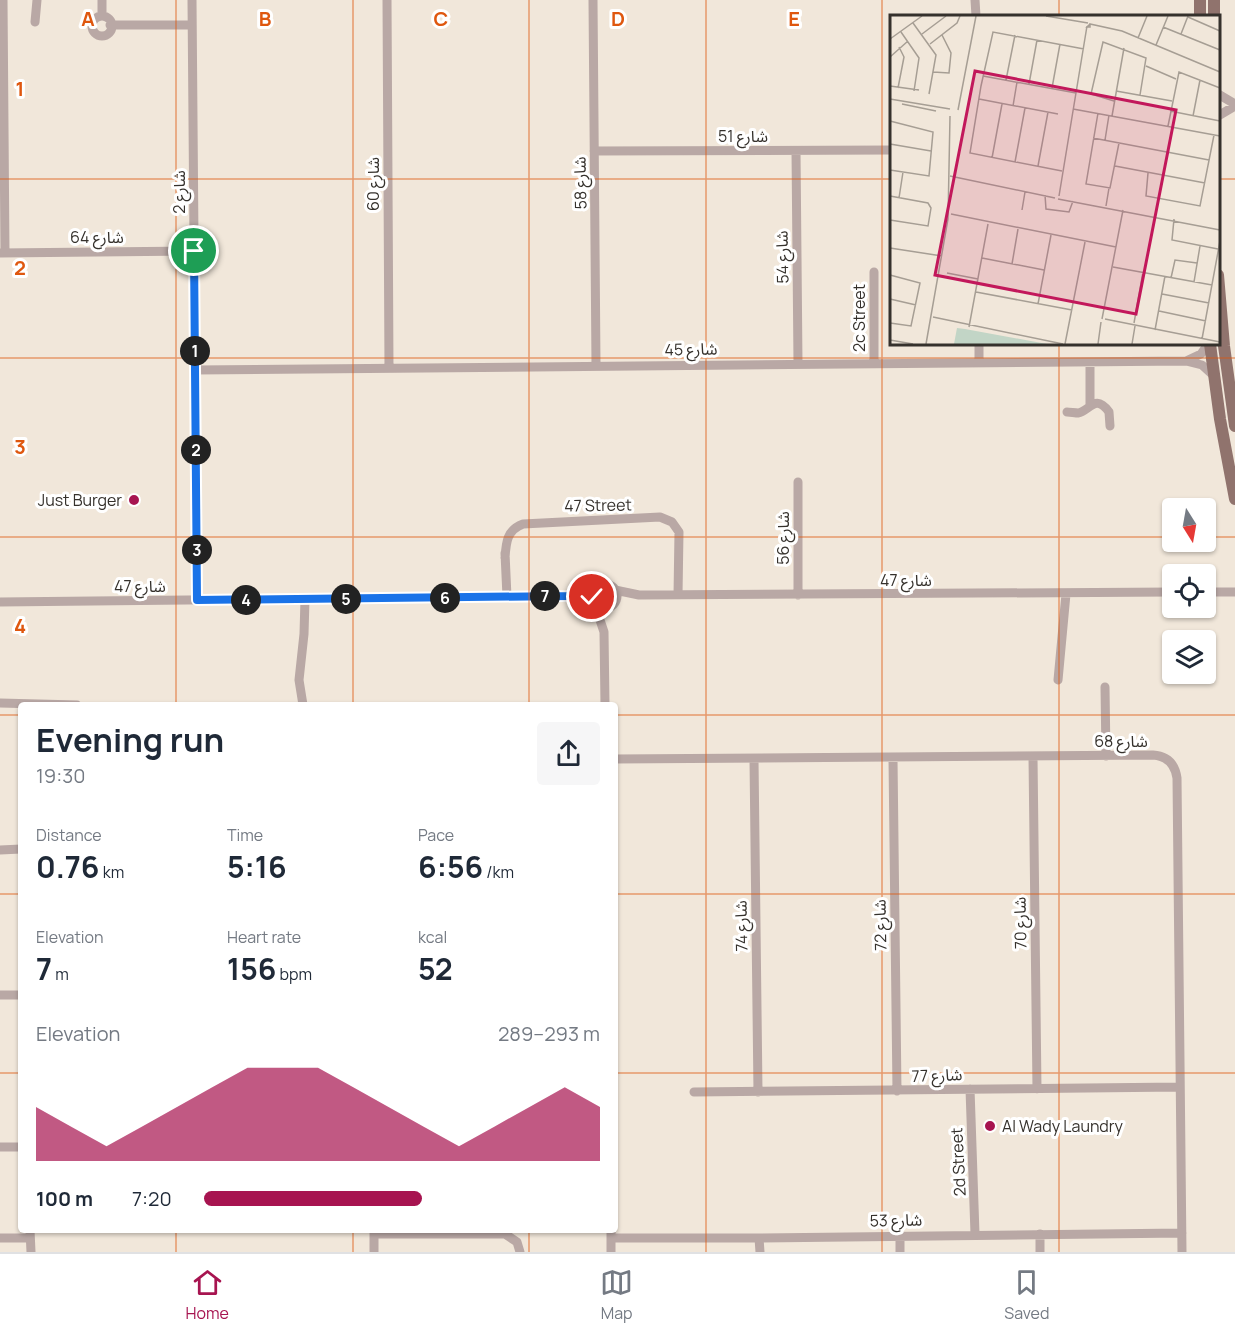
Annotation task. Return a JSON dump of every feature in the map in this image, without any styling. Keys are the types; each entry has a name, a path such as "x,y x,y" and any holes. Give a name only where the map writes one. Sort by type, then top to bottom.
{"main road":[{"path":"1220,296 1235,426"},
{"path":"1220,334 1224,346"},
{"path":"1209,345 1235,499"}],"street":[{"path":"2,253 3,0"},
{"path":"35,22 37,0"},
{"path":"102,0 102,16"},
{"name":"شارع 2","path":"192,0 197,600"},
{"name":"شارع 60","path":"387,0 389,368"},
{"name":"شارع 58","path":"593,0 596,365"},
{"path":"975,0 976,15"},
{"path":"97,16 102,16 109,18 110,33 108,35 94,34 94,20 97,16"},
{"path":"110,25 192,25"},
{"path":"1220,95 1235,105 1220,115"},
{"name":"شارع 51","path":"594,152 890,150"},
{"name":"شارع 54","path":"796,151 798,363"},
{"name":"شارع 64","path":"2,253 194,251"},
{"name":"2c Street","path":"874,272 874,363"},
{"path":"979,345 979,363"},
{"path":"1186,361 1201,354 1208,345"},
{"name":"شارع 45","path":"195,370 1186,361 1202,365 1214,376"},
{"path":"1090,363 1090,405"},
{"path":"1067,412 1079,413 1090,405 1099,404 1107,408 1110,426"},
{"name":"شارع 56","path":"798,482 798,595"},
{"name":"47 Street","path":"507,597 507,540 516,527 527,523 553,521 643,519 660,521 670,528 676,539 678,595"},
{"path":"604,632 617,598 615,590 605,584 594,590 592,597 604,632 605,702"},
{"name":"شارع 47","path":"0,602 567,596 594,590"},
{"name":"شارع 47","path":"615,590 639,595 1162,592"},
{"path":"1216,592 1232,591"},
{"path":"1058,680 1066,594"},
{"name":"شارع 47","path":"613,605 639,595"},
{"name":"شارع 47","path":"567,596 595,604"},
{"path":"302,702 298,680 304,634 305,599"},
{"path":"595,604 604,609 613,605"},
{"path":"1105,687 1106,756"},
{"path":"0,704 18,704"},
{"name":"شارع 68","path":"618,759 1160,756 1172,764 1176,771 1182,1252"},
{"name":"شارع 70","path":"1033,757 1037,1089"},
{"name":"شارع 74","path":"754,759 758,1092"},
{"name":"شارع 72","path":"893,759 897,1091"},
{"path":"0,850 18,849"},
{"path":"0,995 18,995"},
{"name":"شارع 77","path":"694,1092 1180,1087"},
{"name":"2d Street","path":"970,1089 975,1234"},
{"path":"0,1147 18,1147"},
{"path":"374,1233 374,1252"},
{"path":"440,1233 505,1234 517,1242 520,1252"},
{"name":"شارع 53","path":"611,1234 759,1238 1182,1233"},
{"path":"0,1238 30,1234 31,1252"},
{"path":"611,1234 611,1252"},
{"path":"1040,1234 1040,1252"},
{"path":"900,1235 900,1252"},
{"path":"759,1238 760,1252"}],"place":[{"name":"Just Burger","path":"134,500"},
{"name":"Al Wady Laundry","path":"990,1126"}],"route":[{"path":"194,251 197,600 567,596 594,590 592,597"}]}
